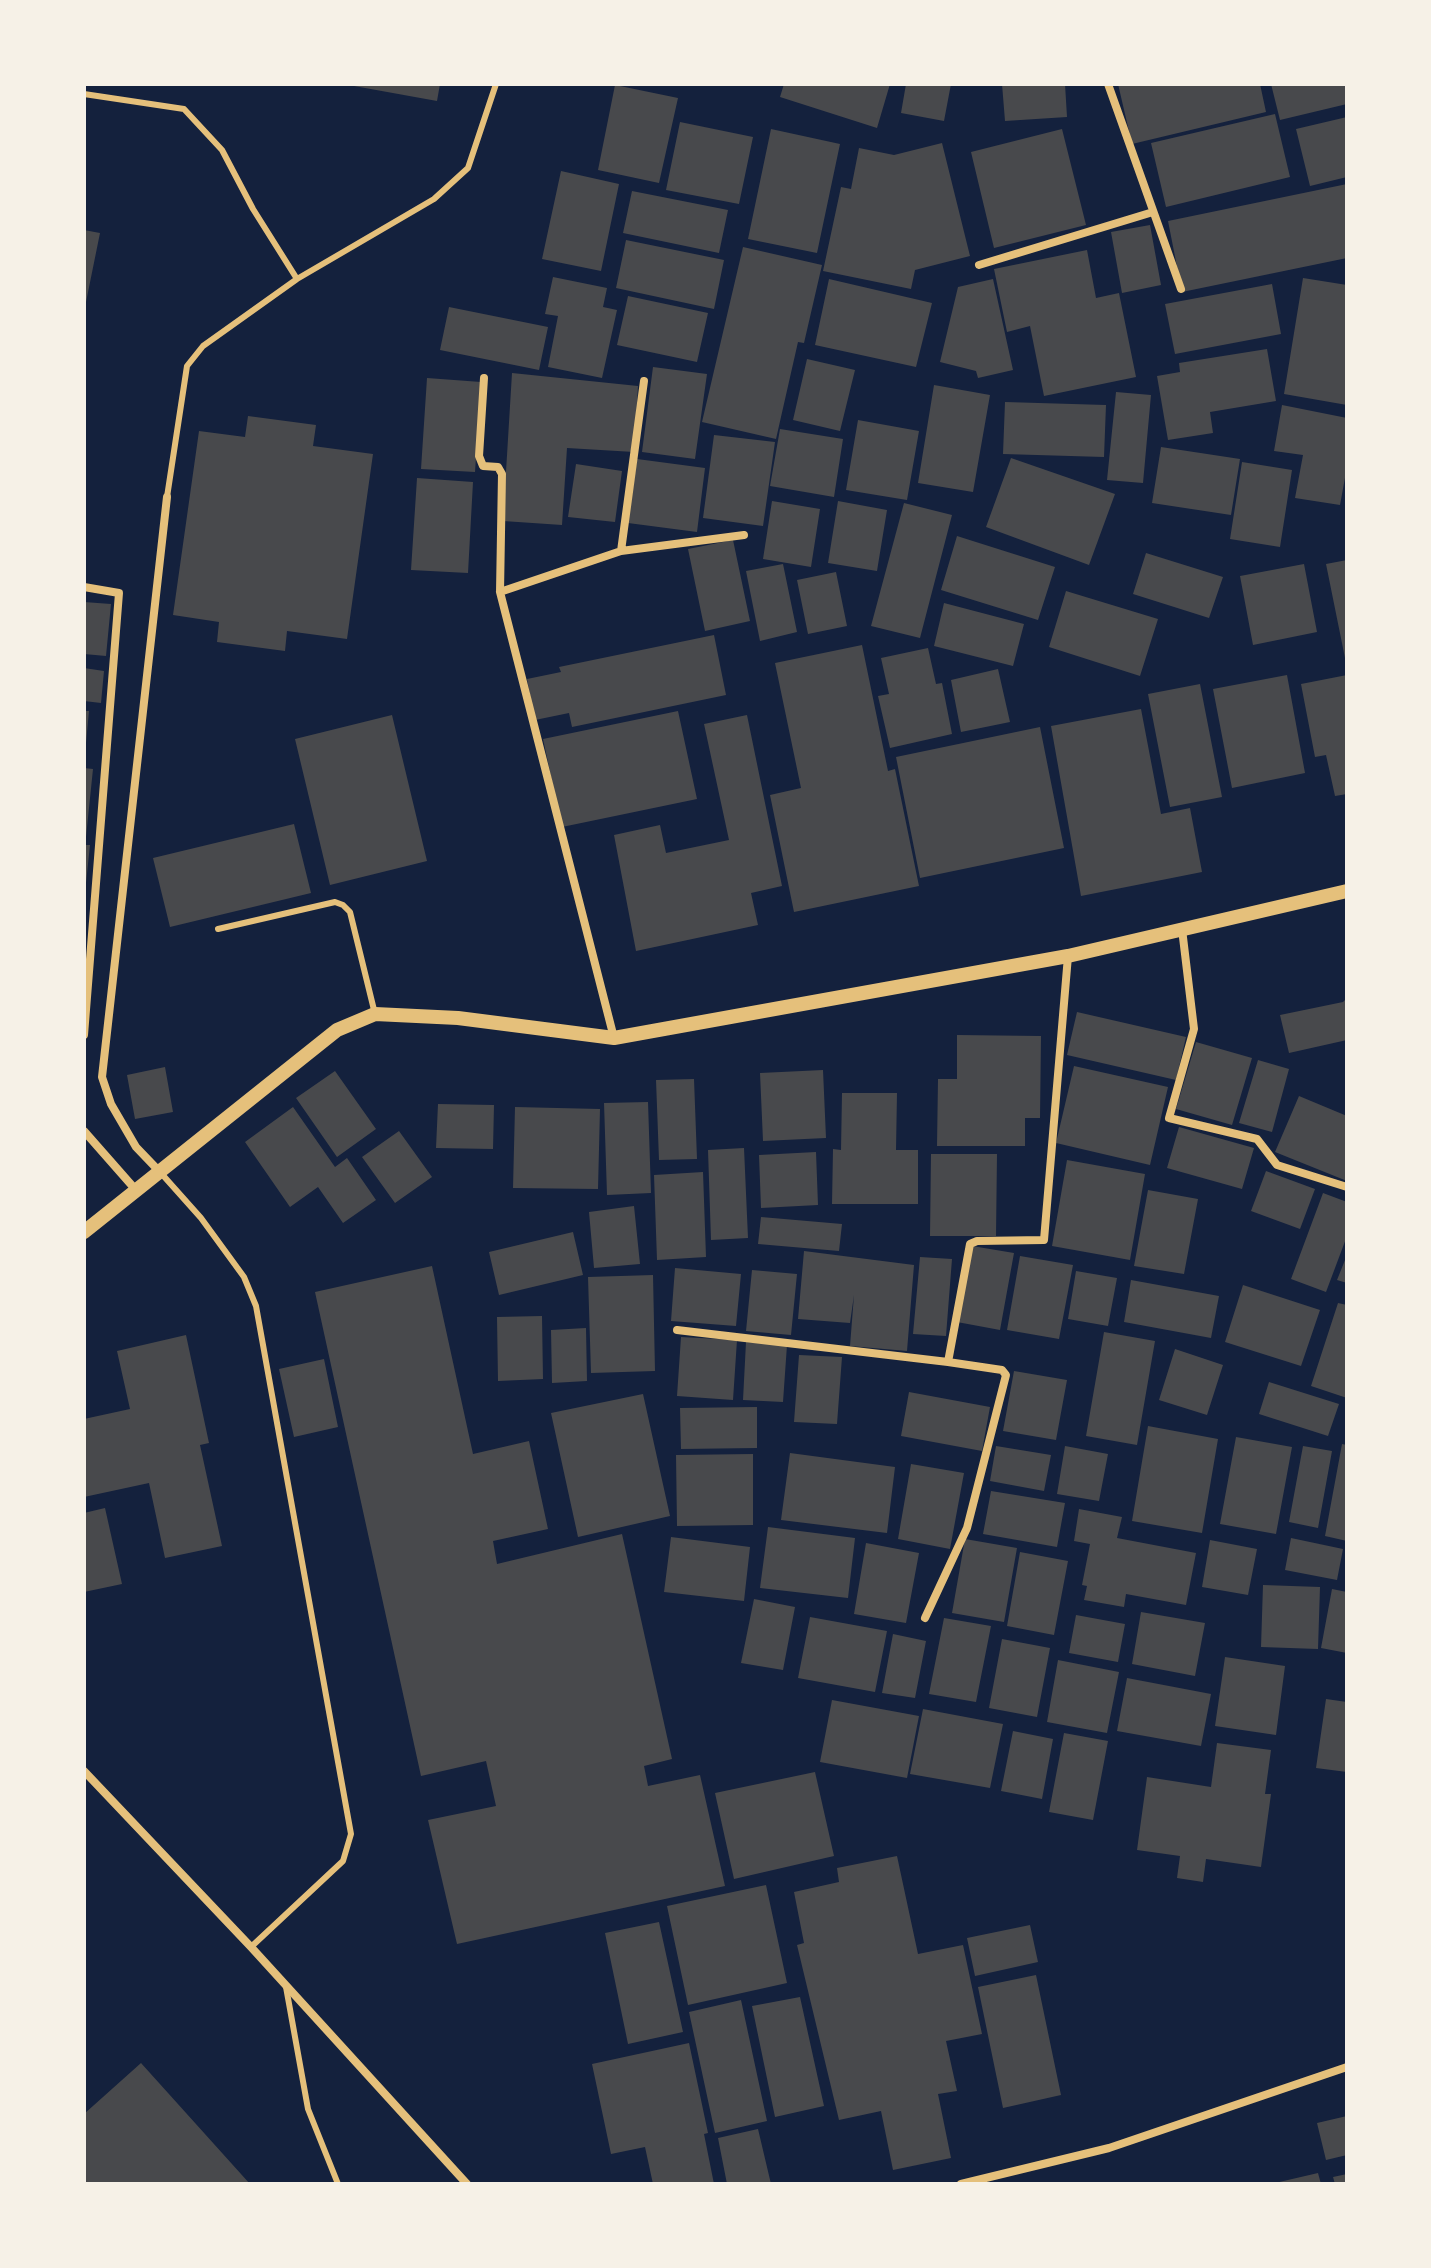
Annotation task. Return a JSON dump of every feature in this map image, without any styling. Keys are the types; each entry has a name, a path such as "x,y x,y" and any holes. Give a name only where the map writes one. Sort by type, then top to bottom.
{"street":[{"path":"1108,84 1181,289"},
{"path":"979,265 1153,212"},
{"path":"484,378 479,456 483,466 498,467 502,474 500,592 614,1038"},
{"path":"621,551 644,381"},
{"path":"159,1171 136,1147 111,1104 102,1077 167,497"},
{"path":"500,592 621,551 744,535"},
{"path":"84,587 119,593 84,1035"},
{"path":"84,1232 337,1030 375,1014 458,1018 614,1038 1068,956 1347,891"},
{"path":"1182,929 1194,1029 1169,1118 1257,1139 1277,1165 1347,1187"},
{"path":"948,1362 970,1244 977,1241 1044,1240 1068,956"},
{"path":"84,1131 135,1189"},
{"path":"677,1330 1002,1370 1006,1375 967,1528 925,1618"},
{"path":"84,1771 251,1947 467,2184"},
{"path":"961,2184 1109,2148 1347,2067"}],"lane":[{"path":"167,497 187,366 203,346 297,279 434,199 468,168 496,84"},
{"path":"84,94 184,109 222,150 253,209 297,279"},
{"path":"218,929 335,902 343,905 350,912 375,1014"},
{"path":"159,1171 201,1218 244,1277 256,1306 351,1834 343,1861 251,1947"},
{"path":"286,1985 308,2109 338,2184"}],"building":[{"path":"343,84 440,84 437,101"},
{"path":"784,84 890,84 877,128 780,97"},
{"path":"906,84 951,84 944,121 901,113"},
{"path":"1002,84 1065,84 1067,117 1005,121"},
{"path":"1118,84 1260,84 1266,112 1132,144"},
{"path":"1271,84 1347,84 1347,104 1280,120"},
{"path":"615,85 678,98 659,183 598,170"},
{"path":"1275,114 1290,177 1166,207 1151,143"},
{"path":"1347,117 1347,177 1310,186 1296,129"},
{"path":"680,122 753,137 739,204 666,190"},
{"path":"771,129 840,144 817,253 748,239"},
{"path":"1062,129 1086,225 994,248 971,152"},
{"path":"942,143 970,256 915,270 911,289 823,271 841,187 851,189 859,148 894,155"},
{"path":"561,171 619,184 601,271 542,259"},
{"path":"1347,184 1347,258 1182,292 1168,221"},
{"path":"632,191 728,210 719,253 623,233"},
{"path":"1150,225 1161,285 1122,293 1111,232"},
{"path":"84,230 100,233 85,307 84,306"},
{"path":"626,240 724,260 714,309 616,288"},
{"path":"743,247 822,265 804,343 798,342 776,439 702,422"},
{"path":"1087,250 1096,298 1119,293 1136,377 1044,396 1030,326 1007,332 994,269"},
{"path":"553,277 607,288 603,307 617,310 602,378 548,367 558,316 545,314"},
{"path":"1303,278 1347,285 1347,405 1284,394"},
{"path":"829,279 932,303 916,367 815,345"},
{"path":"993,279 1013,370 978,378 976,371 940,362 958,287"},
{"path":"1272,284 1281,334 1175,354 1165,304"},
{"path":"628,296 708,313 697,362 617,345"},
{"path":"449,307 548,327 539,370 440,350"},
{"path":"1267,349 1276,401 1210,412 1213,433 1168,440 1157,376 1180,372 1179,363"},
{"path":"807,359 855,370 840,431 793,420"},
{"path":"653,367 707,374 695,459 642,452"},
{"path":"512,373 638,386 634,452 567,448 562,525 503,521"},
{"path":"427,378 481,382 475,472 421,469"},
{"path":"934,385 990,395 973,492 918,483"},
{"path":"1116,392 1151,395 1143,483 1107,480"},
{"path":"1005,402 1106,405 1104,457 1003,454"},
{"path":"1282,405 1347,418 1347,467 1340,505 1295,498 1303,455 1274,451"},
{"path":"248,416 316,425 313,446 373,454 347,639 287,631 285,651 217,642 219,622 173,615 199,431 245,437"},
{"path":"858,420 919,431 907,500 846,490"},
{"path":"780,429 843,439 834,497 770,486"},
{"path":"714,435 775,442 763,526 703,518"},
{"path":"1161,447 1240,459 1231,515 1152,503"},
{"path":"1011,458 1115,494 1089,565 986,527"},
{"path":"637,459 705,468 697,532 628,523"},
{"path":"1242,462 1292,470 1280,547 1230,539"},
{"path":"576,464 622,471 615,522 568,517"},
{"path":"417,478 473,482 468,573 411,570"},
{"path":"772,501 820,509 811,567 763,559"},
{"path":"838,501 887,510 877,571 828,563"},
{"path":"904,503 952,515 920,638 871,626"},
{"path":"957,536 1055,567 1038,620 941,590"},
{"path":"733,540 750,621 705,631 688,549"},
{"path":"1146,553 1223,577 1209,618 1133,594"},
{"path":"1347,560 1347,663 1346,663 1326,564"},
{"path":"783,564 797,632 760,641 746,571"},
{"path":"1304,564 1317,632 1253,645 1240,576"},
{"path":"836,572 847,626 808,634 797,580"},
{"path":"1066,591 1158,619 1140,676 1049,647"},
{"path":"84,602 111,604 106,656 84,654"},
{"path":"944,603 1024,624 1013,666 934,646"},
{"path":"714,635 726,695 572,727 569,713 535,720 527,679 561,672 559,667"},
{"path":"862,645 888,771 895,769 919,886 794,912 770,795 801,788 775,663"},
{"path":"928,648 936,684 942,683 952,734 890,748 878,696 889,694 881,658"},
{"path":"84,668 104,671 101,703 84,701"},
{"path":"998,669 1010,722 961,732 951,680"},
{"path":"1287,675 1305,773 1232,788 1213,689"},
{"path":"1347,675 1347,794 1335,796 1326,755 1315,757 1301,684"},
{"path":"1200,684 1222,797 1170,807 1148,694"},
{"path":"1141,709 1161,814 1190,808 1202,872 1081,896 1051,726"},
{"path":"84,711 89,711 86,743 84,743"},
{"path":"678,711 697,799 562,827 543,739"},
{"path":"392,715 427,861 330,885 295,739"},
{"path":"747,715 782,886 751,893 758,925 636,951 614,835 660,825 666,853 729,840 704,724"},
{"path":"1040,727 1064,848 920,878 896,757"},
{"path":"84,768 93,769 86,837 84,837"},
{"path":"294,824 311,893 170,927 153,858"},
{"path":"84,845 90,845 86,883 84,882"},
{"path":"1347,998 1347,1040 1289,1053 1280,1015 1343,1002"},
{"path":"1077,1012 1186,1037 1176,1080 1067,1055"},
{"path":"957,1035 1041,1036 1040,1118 1025,1118 1025,1146 937,1146 938,1079 957,1079"},
{"path":"1196,1042 1252,1058 1232,1125 1176,1109"},
{"path":"1258,1060 1289,1069 1272,1132 1239,1123"},
{"path":"1074,1066 1168,1087 1150,1165 1056,1143"},
{"path":"165,1067 173,1112 135,1119 127,1075"},
{"path":"823,1070 826,1138 763,1141 760,1073"},
{"path":"335,1071 376,1129 337,1157 296,1098"},
{"path":"694,1079 697,1159 659,1160 656,1080"},
{"path":"842,1093 897,1093 896,1150 918,1150 918,1204 832,1204 833,1149 841,1150"},
{"path":"1299,1096 1347,1116 1347,1181 1275,1152"},
{"path":"648,1102 651,1193 607,1195 604,1103"},
{"path":"438,1104 494,1105 493,1149 436,1148"},
{"path":"293,1107 335,1167 347,1158 376,1200 343,1223 318,1187 290,1207 245,1142"},
{"path":"515,1107 600,1109 598,1189 513,1188"},
{"path":"1179,1127 1254,1148 1242,1189 1167,1168"},
{"path":"399,1131 432,1177 395,1203 362,1157"},
{"path":"744,1148 748,1238 711,1240 708,1150"},
{"path":"816,1152 818,1205 761,1208 759,1155"},
{"path":"931,1154 997,1154 996,1236 930,1236"},
{"path":"1067,1160 1145,1174 1130,1260 1052,1246"},
{"path":"1266,1171 1315,1189 1300,1229 1251,1211"},
{"path":"703,1172 706,1257 657,1260 654,1175"},
{"path":"1148,1190 1198,1199 1184,1274 1134,1266"},
{"path":"1323,1193 1347,1202 1347,1236 1326,1292 1291,1279"},
{"path":"634,1206 640,1264 594,1268 589,1212"},
{"path":"761,1217 842,1224 839,1251 758,1244"},
{"path":"573,1232 583,1275 499,1295 489,1252"},
{"path":"972,1246 1014,1253 1000,1330 957,1322"},
{"path":"804,1251 914,1265 907,1351 850,1346 854,1295 850,1323 798,1319"},
{"path":"1347,1255 1347,1283 1337,1280"},
{"path":"1020,1256 1073,1265 1059,1339 1007,1330"},
{"path":"920,1257 952,1259 946,1336 913,1334"},
{"path":"432,1266 473,1454 529,1441 548,1529 493,1541 497,1564 622,1534 672,1759 644,1766 648,1786 700,1775 725,1886 457,1944 428,1820 496,1806 486,1761 421,1776 315,1292"},
{"path":"675,1268 741,1274 736,1326 671,1321"},
{"path":"752,1270 797,1274 791,1335 746,1331"},
{"path":"1076,1271 1117,1278 1108,1326 1068,1319"},
{"path":"653,1275 655,1371 591,1373 588,1277"},
{"path":"1131,1280 1219,1296 1211,1338 1124,1322"},
{"path":"1243,1285 1320,1310 1301,1366 1225,1342"},
{"path":"1338,1303 1347,1305 1347,1398 1311,1386"},
{"path":"542,1316 543,1379 498,1381 497,1317"},
{"path":"586,1328 587,1381 552,1383 551,1330"},
{"path":"1104,1332 1155,1341 1137,1445 1086,1436"},
{"path":"186,1335 209,1443 200,1445 222,1546 165,1558 149,1483 84,1497 84,1419 130,1409 117,1351"},
{"path":"681,1337 737,1340 733,1400 677,1396"},
{"path":"746,1342 787,1345 783,1402 743,1400"},
{"path":"1175,1349 1223,1365 1207,1415 1159,1400"},
{"path":"799,1355 842,1357 837,1424 794,1422"},
{"path":"324,1359 338,1427 294,1437 279,1369"},
{"path":"1014,1371 1067,1380 1056,1440 1003,1431"},
{"path":"1269,1382 1339,1404 1328,1436 1259,1414"},
{"path":"909,1392 990,1407 982,1451 901,1436"},
{"path":"643,1394 670,1516 578,1537 551,1413"},
{"path":"757,1407 757,1448 681,1449 680,1408"},
{"path":"1148,1426 1218,1439 1202,1533 1132,1521"},
{"path":"1236,1437 1292,1447 1276,1534 1220,1524"},
{"path":"1342,1444 1347,1445 1347,1541 1325,1536"},
{"path":"996,1446 1051,1455 1044,1491 990,1481"},
{"path":"1065,1446 1108,1454 1099,1501 1057,1494"},
{"path":"1303,1446 1332,1451 1318,1528 1289,1522"},
{"path":"790,1453 895,1467 887,1533 781,1520"},
{"path":"753,1454 753,1525 677,1526 676,1455"},
{"path":"911,1464 964,1473 950,1549 898,1539"},
{"path":"991,1491 1065,1503 1057,1547 983,1534"},
{"path":"105,1508 122,1584 84,1592 84,1513"},
{"path":"1079,1509 1122,1517 1117,1538 1196,1553 1186,1605 1126,1594 1124,1607 1084,1600 1087,1586 1082,1585 1090,1544 1074,1541"},
{"path":"768,1527 855,1538 848,1598 760,1588"},
{"path":"671,1537 750,1547 744,1601 664,1592"},
{"path":"1291,1538 1343,1549 1337,1580 1285,1570"},
{"path":"965,1539 1017,1548 1004,1622 952,1613"},
{"path":"1210,1540 1257,1549 1248,1595 1202,1587"},
{"path":"866,1543 919,1553 906,1623 854,1614"},
{"path":"1020,1552 1068,1561 1054,1635 1007,1626"},
{"path":"1263,1585 1320,1587 1318,1649 1261,1647"},
{"path":"1332,1589 1347,1592 1347,1653 1321,1648"},
{"path":"754,1599 795,1607 783,1670 741,1663"},
{"path":"1141,1612 1205,1623 1195,1676 1132,1664"},
{"path":"1076,1615 1125,1624 1118,1662 1069,1653"},
{"path":"810,1617 887,1631 875,1692 798,1678"},
{"path":"944,1618 991,1626 976,1702 929,1694"},
{"path":"893,1634 926,1641 915,1698 882,1693"},
{"path":"1002,1639 1050,1648 1037,1717 989,1708"},
{"path":"1225,1657 1285,1666 1276,1735 1215,1726"},
{"path":"1058,1660 1119,1672 1107,1733 1047,1722"},
{"path":"1127,1678 1211,1694 1201,1746 1117,1731"},
{"path":"1326,1699 1347,1702 1347,1772 1316,1768"},
{"path":"832,1700 919,1716 907,1778 820,1762"},
{"path":"923,1709 1003,1724 990,1788 910,1774"},
{"path":"1013,1731 1053,1739 1042,1799 1001,1791"},
{"path":"1064,1733 1108,1741 1093,1820 1049,1812"},
{"path":"1217,1743 1271,1750 1265,1794 1271,1794 1261,1867 1206,1859 1203,1882 1177,1878 1180,1856 1137,1850 1147,1777 1211,1787"},
{"path":"815,1772 834,1856 734,1879 715,1793"},
{"path":"897,1856 918,1954 963,1945 982,2034 946,2041 957,2091 938,2094 951,2158 893,2170 881,2111 839,2120 797,1945 804,1943 794,1892 839,1882 837,1868"},
{"path":"766,1885 787,1983 688,2005 667,1906"},
{"path":"659,1922 683,2032 628,2044 605,1933"},
{"path":"1030,1925 1038,1962 975,1976 967,1938"},
{"path":"1036,1975 1061,2095 1003,2108 978,1987"},
{"path":"800,1997 824,2106 775,2117 752,2006"},
{"path":"741,2000 767,2121 715,2133 689,2012"},
{"path":"689,2043 708,2133 704,2134 714,2184 653,2184 645,2147 611,2154 592,2064"},
{"path":"141,2063 250,2184 84,2184 84,2114"},
{"path":"1347,2116 1347,2155 1326,2160 1317,2123"},
{"path":"758,2129 771,2184 727,2184 718,2138"},
{"path":"1318,2173 1321,2184 1275,2184 1275,2183"},
{"path":"1347,2174 1347,2184 1335,2184 1333,2177"}]}
